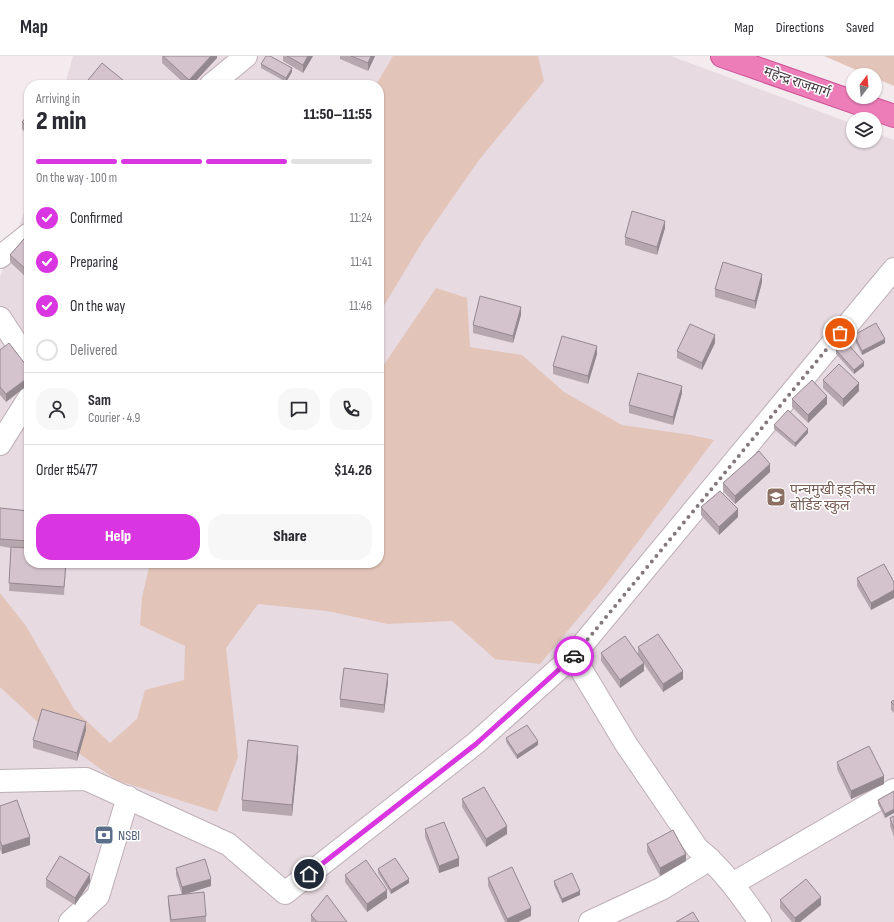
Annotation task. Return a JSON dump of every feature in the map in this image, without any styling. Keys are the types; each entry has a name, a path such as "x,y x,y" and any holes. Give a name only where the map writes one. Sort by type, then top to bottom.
{"highway":[{"name":"महेन्द्र राजमार्ग","path":"722,56 894,116"}],"street":[{"path":"217,80 246,56"},
{"path":"0,258 24,238"},
{"path":"0,782 86,779 228,844 285,893 476,744 574,656 894,269"},
{"path":"0,318 24,354"},
{"path":"0,444 24,406"},
{"path":"574,656 626,744 697,848 734,883 760,922"},
{"path":"734,883 894,790"},
{"path":"70,922 98,896 128,797"},
{"path":"590,922 661,889 710,859"}],"shaded area":[{"path":"73,56 671,56 846,121 846,148 882,148 882,136 894,140 894,922 0,922 0,277 24,212 24,568 384,568 384,80 66,80"},
{"path":"393,56 538,56 544,81 479,160 424,239 384,306 384,80 379,80"},
{"path":"824,56 894,56 894,86 882,81 882,68 852,68"},
{"path":"436,288 467,298 470,347 522,355 564,392 622,425 691,435 714,440 605,586 540,664 495,659 452,621 388,624 327,611 258,604 226,648 238,757 217,812 116,780 44,728 0,687 0,593 26,626 74,709 110,743 137,719 145,690 184,680 185,646 140,625 142,597 149,568 384,568 384,365"}],"building":[{"path":"163,56 211,56 189,80"},
{"path":"266,56 270,56 292,68 286,78 261,64"},
{"path":"287,56 308,56 303,65"},
{"path":"351,56 371,56 368,63"},
{"path":"102,63 123,80 88,80"},
{"path":"632,211 665,221 657,247 625,237"},
{"path":"24,239 24,268 10,255"},
{"path":"723,262 762,274 755,301 715,289"},
{"path":"480,296 521,307 513,336 473,325"},
{"path":"876,323 885,339 862,351 854,335"},
{"path":"690,324 715,335 702,363 677,351"},
{"path":"562,336 597,346 588,376 553,366"},
{"path":"846,342 864,362 854,370 836,350"},
{"path":"9,343 24,362 24,381 6,394 0,387 0,350"},
{"path":"839,364 859,383 843,399 823,380"},
{"path":"638,373 682,386 673,417 629,405"},
{"path":"812,380 827,396 808,415 792,399"},
{"path":"788,410 808,429 795,443 774,425"},
{"path":"759,451 770,464 735,496 723,483"},
{"path":"720,491 738,509 719,527 701,507"},
{"path":"0,508 24,510 24,541 0,539"},
{"path":"11,547 24,548 24,568 66,568 64,587 9,583"},
{"path":"884,564 894,582 894,590 871,603 857,578"},
{"path":"658,634 683,671 663,684 638,647"},
{"path":"625,636 644,663 620,680 601,653"},
{"path":"344,668 388,674 384,705 340,699"},
{"path":"42,709 86,722 77,753 33,740"},
{"path":"527,725 538,741 517,755 506,738"},
{"path":"248,740 298,746 292,805 242,800"},
{"path":"869,746 884,776 851,791 837,762"},
{"path":"484,787 507,826 486,839 462,799"},
{"path":"894,791 894,809 885,814 878,800"},
{"path":"17,800 30,837 2,846 0,841 0,806"},
{"path":"894,816 894,829 890,818"},
{"path":"444,822 459,858 439,866 425,829"},
{"path":"673,830 686,854 660,868 647,844"},
{"path":"60,856 90,874 75,898 46,879"},
{"path":"395,858 409,879 391,890 378,869"},
{"path":"205,859 211,879 182,887 176,868"},
{"path":"366,860 387,890 367,904 345,875"},
{"path":"512,867 531,908 507,919 488,878"},
{"path":"572,873 580,891 562,899 554,881"},
{"path":"806,879 821,897 795,918 780,900"},
{"path":"204,892 206,916 171,920 168,896"},
{"path":"327,895 347,922 317,922 311,915"},
{"path":"693,912 699,922 676,922"}],"way so far":[{"path":"574,656 840,333"}],"place":[{"name":"पन्चमुखी इङ्लिस बोर्डिङ स्कुल","path":"776,497"},
{"name":"NSBI","path":"104,835"}],"route":[{"path":"309,874 476,744 574,656"}]}
